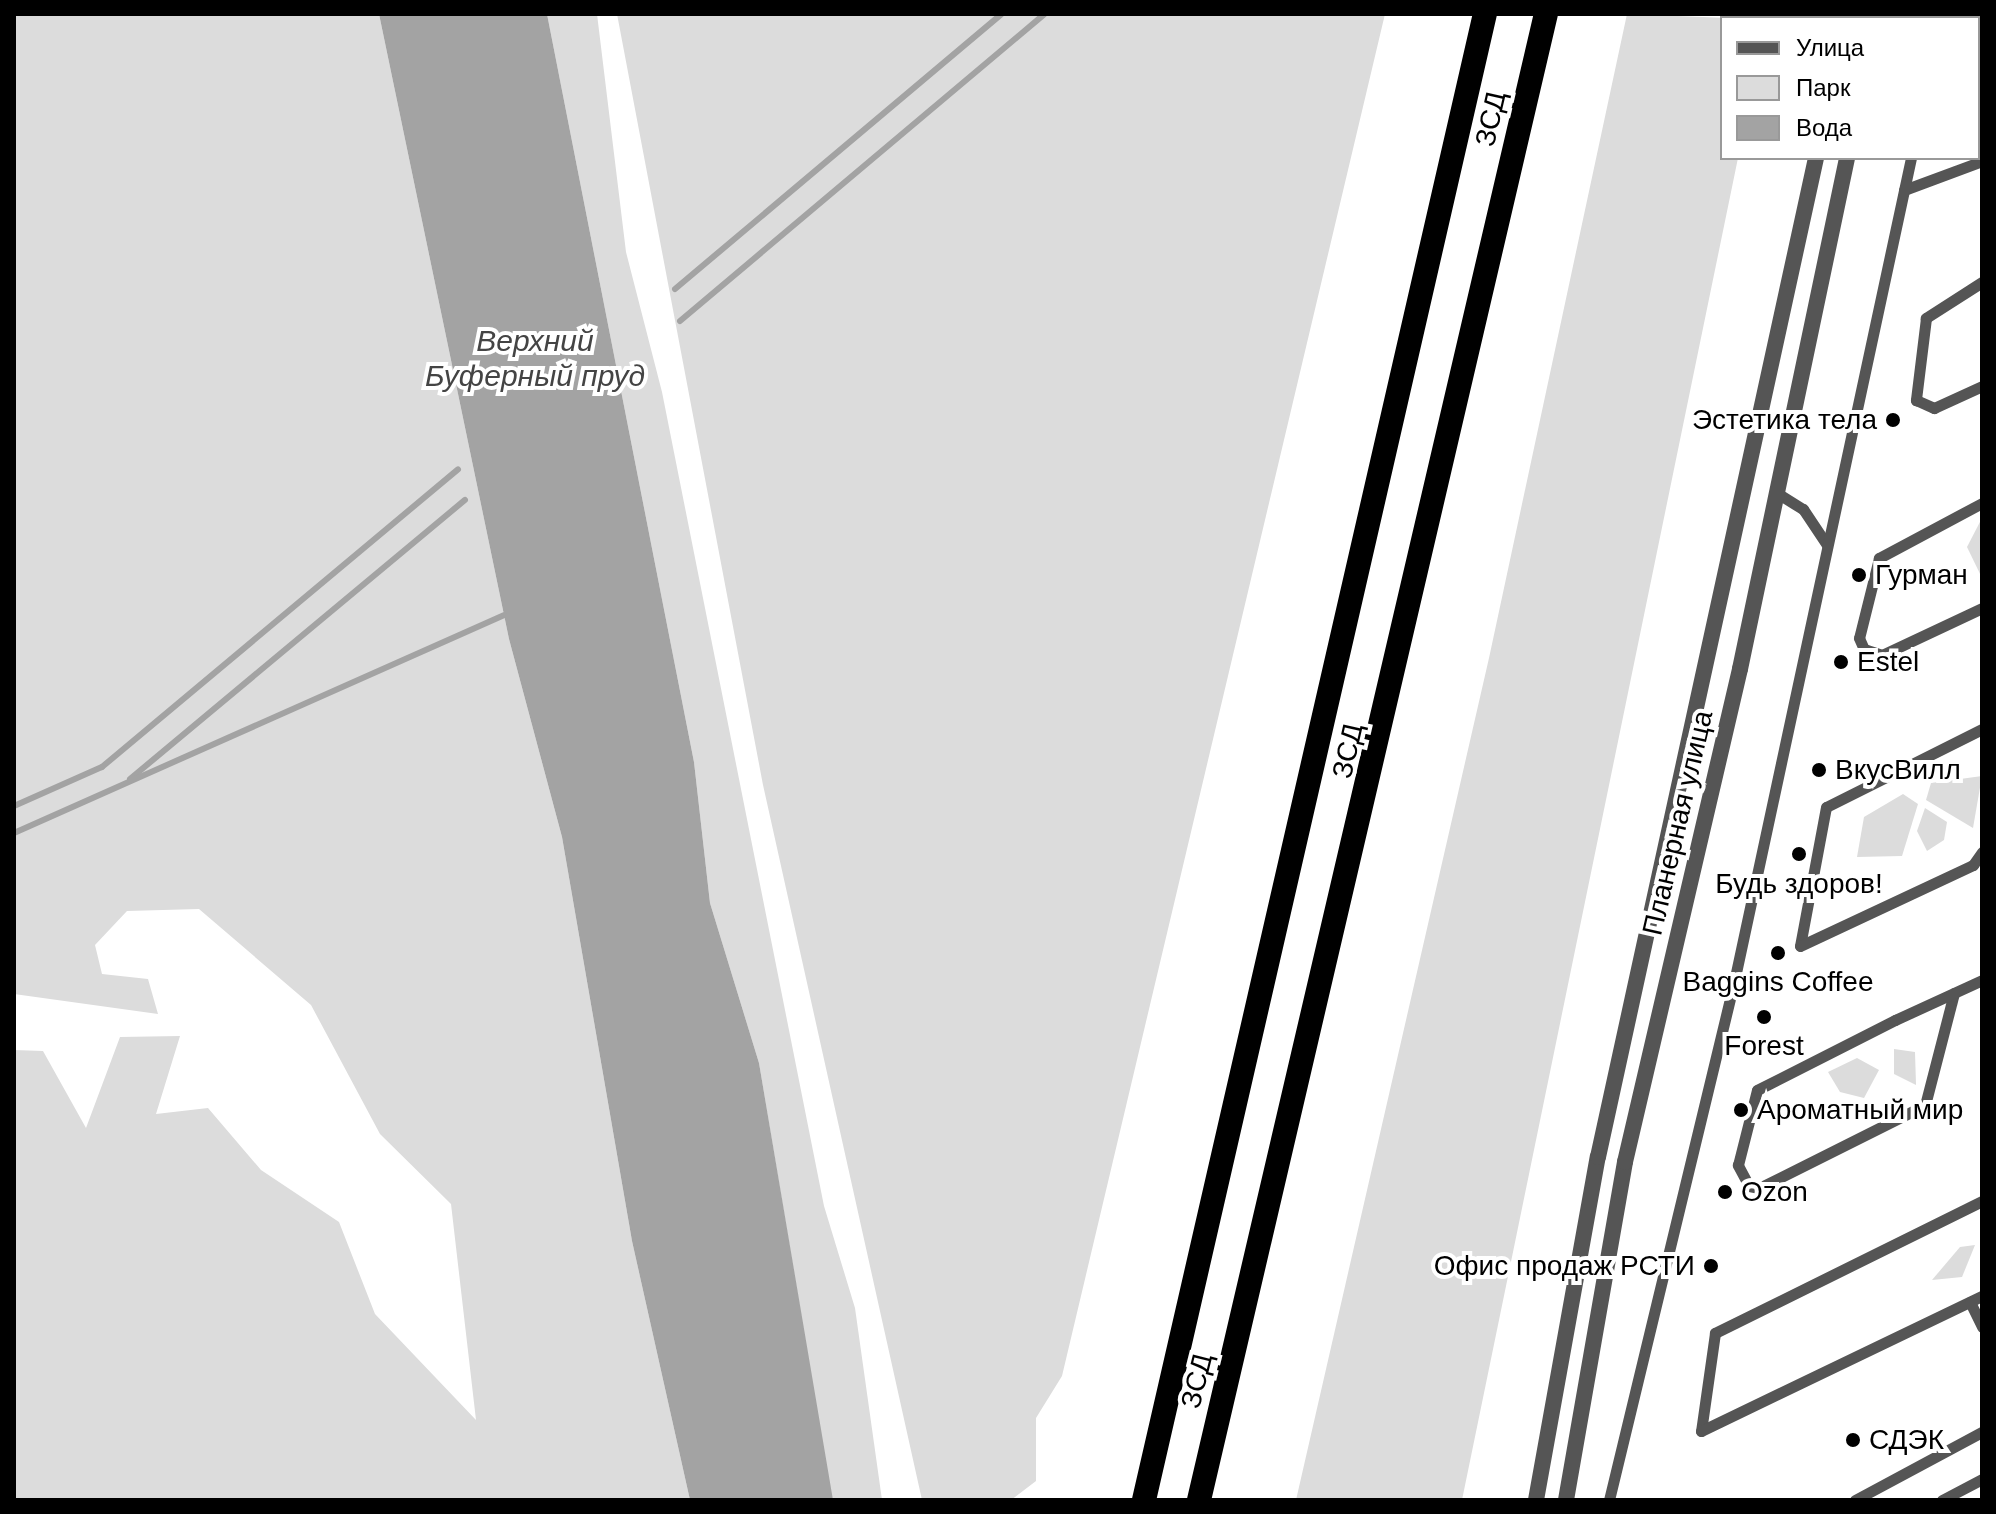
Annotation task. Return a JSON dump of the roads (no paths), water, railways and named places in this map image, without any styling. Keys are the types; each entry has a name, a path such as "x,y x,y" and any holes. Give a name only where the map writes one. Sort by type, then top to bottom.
{"highway":[{"name":"ЗСД","path":"1144,1500 1485,14"},
{"name":"ЗСД","path":"1199,1500 1546,14"}],"street":[{"name":"Планерная улица","path":"1536,1500 1598,1157 1816,160"},
{"name":"Планерная улица","path":"1566,1500 1625,1162 1777,493 1847,160"}],"lane":[{"path":"1609,1500 1731,997 1911,160"},
{"path":"1904,190 1913,193 1982,161"},
{"path":"1982,282 1926,318 1916,400 1934,408 1982,386"},
{"path":"1777,493 1803,509 1827,546"},
{"path":"1982,503 1879,558 1859,638 1864,649 1882,655 1982,608"},
{"path":"1982,729 1826,807 1800,946 1973,865 1982,852"},
{"path":"1954,993 1925,1105 1759,1188 1749,1186 1738,1165 1757,1090 1954,993 1982,980"},
{"path":"1982,1201 1715,1333 1701,1431 1982,1296"},
{"path":"1970,1302 1982,1327"},
{"path":"1855,1500 1982,1432"},
{"path":"1942,1500 1982,1479"}],"water":[{"name":"Верхний Буферный пруд","path":"379,14 547,14 694,762 710,903 759,1063 833,1500 690,1500 632,1241 562,837 509,639"}],"waterway":[{"path":"675,289 1001,14"},
{"path":"680,321 1044,14"},
{"path":"14,806 102,767 458,469"},
{"path":"130,779 465,500"},
{"path":"14,833 504,615"}],"place":[{"name":"Эстетика тела","path":"1893,420"},
{"name":"Гурман","path":"1859,575"},
{"name":"Estel","path":"1841,662"},
{"name":"ВкусВилл","path":"1819,770"},
{"name":"Будь здоров!","path":"1799,854"},
{"name":"Baggins Coffee","path":"1778,953"},
{"name":"Forest","path":"1764,1017"},
{"name":"Ароматный мир","path":"1741,1110"},
{"name":"Ozon","path":"1725,1192"},
{"name":"Офис продаж РСТИ","path":"1711,1266"},
{"name":"СДЭК","path":"1853,1440"}]}
